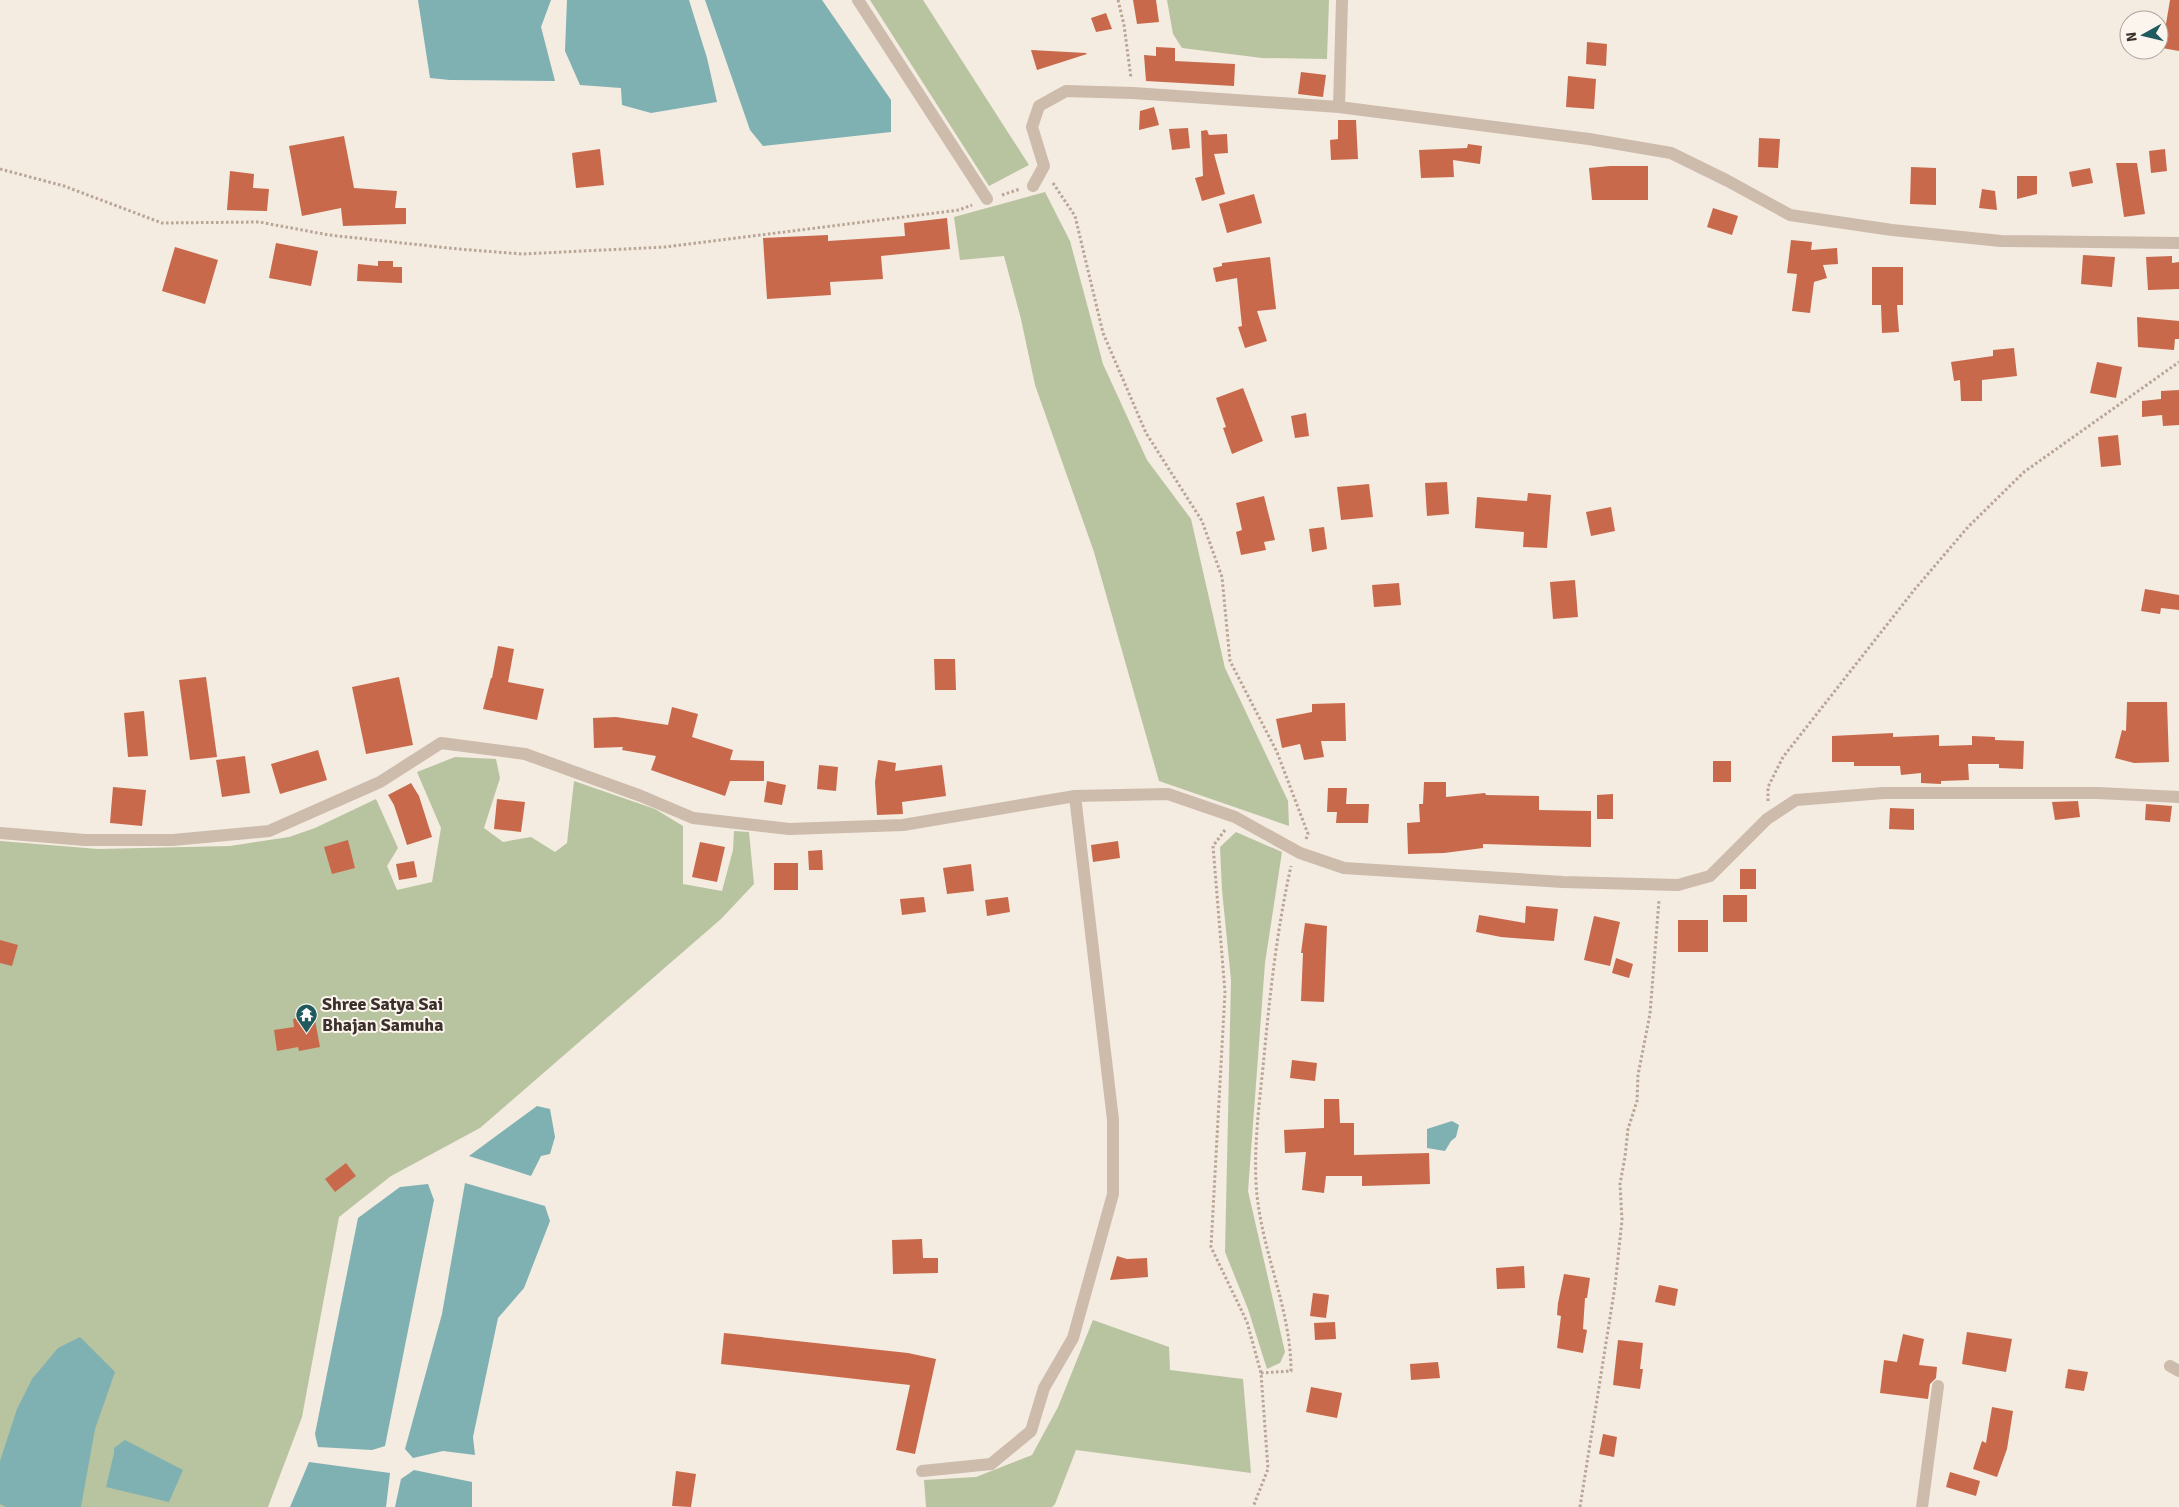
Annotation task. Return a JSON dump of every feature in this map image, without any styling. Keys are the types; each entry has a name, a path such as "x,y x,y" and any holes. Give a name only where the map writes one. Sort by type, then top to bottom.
{"street":[{"path":"858,0 987,199"},
{"path":"1339,107 1342,0"},
{"path":"1033,186 1044,166 1032,127 1039,106 1066,91 1133,93 1339,107 1589,139 1671,153 1790,215 1892,230 2001,241 2179,242"},
{"path":"0,833 85,840 173,840 269,831 380,782 441,743 525,754 641,796 693,818 789,829 904,825 1075,796 1168,794 1235,817 1297,852 1344,868 1563,882 1678,885 1710,876 1768,819 1796,800 1873,794 2098,793 2179,797"},
{"path":"922,1471 991,1464 1031,1431 1044,1388 1074,1338 1113,1194 1113,1120 1075,796"},
{"path":"1922,1507 1938,1386"}],"path":[{"path":"1118,0 1124,25 1133,93"},
{"path":"0,169 64,186 162,222 259,222 329,235 458,250 522,254 665,246 959,210 987,199 1033,186 1054,183 1075,216 1103,333 1146,433 1202,521 1222,577 1230,661 1277,752 1308,834 1297,852 1282,909 1268,1010 1259,1103 1256,1182 1264,1239 1291,1346 1291,1371 1261,1374"},
{"path":"1768,819 1768,787 1783,757 1915,589 1968,527 2024,472 2179,362"},
{"path":"1235,817 1213,846 1225,992 1211,1247 1247,1322 1261,1374 1268,1469 1253,1507"},
{"path":"1580,1507 1615,1286 1622,1220 1620,1184 1628,1129 1637,1101 1638,1075 1650,1014 1661,885"}],"green space":[{"path":"870,0 923,0 1029,165 989,186"},
{"path":"1167,0 1329,0 1327,59 1262,58 1182,48 1173,34"},
{"path":"1045,192 1070,241 1103,364 1147,460 1191,519 1225,668 1288,801 1289,826 1159,781 1094,552 1035,385 1021,319 1004,256 960,260 954,217"},
{"path":"455,757 496,759 500,778 484,828 503,842 531,837 555,852 567,843 574,781 655,809 683,826 683,884 722,891 733,850 734,831 749,832 754,884 721,919 480,1128 391,1176 339,1217 302,1417 268,1507 0,1507 0,841 98,849 230,846 289,837 315,828 376,799 398,848 387,866 397,890 432,882 441,828 417,772"},
{"path":"1236,832 1282,852 1265,963 1248,1191 1285,1352 1280,1363 1267,1369 1248,1309 1225,1252 1231,980 1222,890 1220,847"},
{"path":"1093,1320 1169,1347 1170,1370 1243,1379 1251,1473 1076,1450 1055,1504 1052,1507 926,1507 924,1480 976,1477 1032,1455 1058,1407"}],"water":[{"path":"418,0 551,0 541,27 555,81 450,80 430,78"},
{"path":"567,0 689,0 707,58 717,102 651,113 622,105 621,88 580,85 565,51"},
{"path":"705,0 822,0 891,100 891,132 763,146 750,130"},
{"path":"537,1106 550,1109 555,1137 550,1154 541,1156 531,1176 469,1156"},
{"path":"1452,1121 1459,1125 1456,1137 1445,1151 1427,1148 1427,1129"},
{"path":"465,1183 545,1206 550,1221 524,1288 498,1318 473,1437 475,1455 443,1451 413,1458 405,1449 442,1314"},
{"path":"428,1184 434,1200 385,1446 372,1450 318,1447 315,1434 358,1218 400,1187"},
{"path":"80,1337 115,1372 95,1429 81,1507 6,1507 0,1504 0,1461 17,1409 32,1379 58,1348"},
{"path":"125,1440 183,1470 169,1502 106,1487 114,1448"},
{"path":"309,1462 390,1473 386,1507 290,1507"},
{"path":"414,1470 472,1482 472,1507 395,1507 401,1479"}],"building":[{"path":"1133,0 1156,0 1159,22 1137,24"},
{"path":"2170,0 2179,0 2179,51 2169,49"},
{"path":"1106,13 1112,29 1096,32 1091,18"},
{"path":"1587,42 1607,44 1606,66 1586,64"},
{"path":"1156,47 1175,48 1175,61 1235,64 1234,86 1146,81 1144,55 1156,56"},
{"path":"1031,50 1086,53 1087,54 1037,70"},
{"path":"1301,72 1326,75 1323,97 1298,94"},
{"path":"1568,76 1596,79 1594,109 1566,107"},
{"path":"1154,107 1159,125 1139,130 1140,111"},
{"path":"1338,120 1356,120 1358,159 1331,160 1330,140 1338,139"},
{"path":"1188,128 1190,148 1172,150 1169,129"},
{"path":"1207,130 1209,135 1227,134 1228,153 1214,154 1225,194 1202,201 1195,178 1203,176 1201,131"},
{"path":"344,136 354,188 397,191 395,208 406,208 406,224 343,226 341,208 302,216 289,146"},
{"path":"1759,138 1780,139 1778,168 1758,167"},
{"path":"1468,144 1482,146 1480,164 1453,160 1454,177 1421,178 1419,150 1467,148"},
{"path":"600,149 604,185 576,188 572,153"},
{"path":"2165,149 2167,171 2151,173 2149,151"},
{"path":"2116,163 2137,163 2145,214 2124,217"},
{"path":"1648,166 1648,200 1592,200 1589,168"},
{"path":"1911,167 1936,168 1936,205 1910,204"},
{"path":"2090,168 2093,183 2072,187 2069,172"},
{"path":"230,171 254,174 253,188 269,189 267,211 227,210"},
{"path":"2017,176 2037,176 2037,194 2017,199"},
{"path":"1982,189 1995,191 1997,210 1979,208"},
{"path":"1254,194 1262,223 1227,233 1219,204"},
{"path":"1713,208 1738,216 1732,235 1707,227"},
{"path":"947,218 950,249 881,256 883,279 830,282 831,295 767,299 763,238 828,235 828,241 905,236 904,223"},
{"path":"1791,240 1812,242 1811,250 1837,248 1838,264 1823,265 1827,278 1814,282 1810,313 1792,311 1797,274 1787,273"},
{"path":"276,243 318,251 311,286 269,278"},
{"path":"175,247 218,260 205,304 162,291"},
{"path":"2083,255 2115,257 2112,287 2081,284"},
{"path":"2172,256 2172,263 2179,262 2179,289 2148,290 2146,257"},
{"path":"1270,257 1276,309 1257,311 1267,341 1245,348 1238,327 1242,326 1237,278 1216,282 1213,268 1222,266 1222,263"},
{"path":"378,261 393,261 393,267 402,267 402,283 357,281 358,264 378,266"},
{"path":"1872,267 1903,267 1903,305 1897,305 1899,332 1882,333 1881,305 1872,305"},
{"path":"2137,317 2179,321 2179,339 2175,339 2174,350 2138,347"},
{"path":"2014,348 2017,376 1982,380 1982,401 1961,401 1960,380 1954,381 1951,362 1993,356 1993,350"},
{"path":"2097,362 2122,367 2116,398 2090,393"},
{"path":"1243,388 1263,441 1232,454 1223,428 1226,427 1216,398"},
{"path":"2179,390 2179,425 2163,426 2162,415 2142,417 2142,401 2161,399 2161,391"},
{"path":"1306,413 1309,436 1295,438 1291,416"},
{"path":"2118,435 2121,465 2101,467 2098,437"},
{"path":"1447,482 1449,514 1427,516 1425,483"},
{"path":"1369,484 1373,517 1341,520 1337,487"},
{"path":"1528,493 1551,495 1547,548 1523,547 1524,532 1475,528 1477,497 1527,501"},
{"path":"1264,496 1275,540 1264,542 1266,550 1241,555 1236,532 1242,530 1236,503"},
{"path":"1611,507 1615,531 1591,536 1586,512"},
{"path":"1324,527 1327,549 1312,552 1309,529"},
{"path":"1575,580 1578,617 1553,619 1550,582"},
{"path":"1399,583 1401,605 1374,607 1372,585"},
{"path":"2145,589 2179,595 2179,610 2161,608 2160,614 2141,611"},
{"path":"498,646 514,649 508,682 544,689 537,720 483,709 492,678"},
{"path":"934,659 955,659 956,690 935,690"},
{"path":"206,677 217,757 190,760 179,680"},
{"path":"399,677 413,745 366,754 352,687"},
{"path":"2127,702 2167,702 2169,762 2134,763 2115,758 2122,730 2126,731"},
{"path":"1345,703 1346,741 1321,741 1324,757 1304,760 1300,744 1282,748 1276,719 1312,712 1312,704"},
{"path":"672,707 698,714 692,737 733,750 730,760 764,761 764,781 730,781 725,796 651,770 656,756 622,750 623,747 594,748 593,718 616,717 668,725"},
{"path":"144,711 148,756 128,757 124,713"},
{"path":"1893,733 1893,737 1939,735 1939,746 1972,745 1972,736 1995,737 1995,740 2024,741 2023,769 1999,768 1999,764 1968,764 1969,780 1941,781 1941,784 1921,783 1921,773 1901,775 1900,766 1854,766 1854,762 1832,762 1832,736"},
{"path":"318,750 327,780 280,794 271,764"},
{"path":"245,756 250,793 222,797 216,760"},
{"path":"878,760 896,763 895,771 942,765 946,796 902,802 903,814 877,815 875,782"},
{"path":"1713,761 1731,761 1731,782 1713,782"},
{"path":"819,765 838,767 836,791 817,789"},
{"path":"767,781 786,785 782,805 764,802"},
{"path":"1424,782 1446,782 1446,797 1485,793 1486,795 1539,796 1539,810 1591,811 1591,847 1483,844 1483,848 1444,853 1408,854 1407,823 1420,822 1419,804 1423,804"},
{"path":"411,783 419,796 432,837 407,845 394,805 388,795"},
{"path":"113,787 146,790 142,826 110,823"},
{"path":"1328,788 1347,788 1346,804 1369,804 1368,823 1336,823 1337,812 1327,812"},
{"path":"1613,794 1613,819 1597,819 1597,795"},
{"path":"497,799 525,802 521,832 494,829"},
{"path":"2078,801 2080,817 2055,820 2052,802"},
{"path":"2146,804 2172,806 2170,822 2145,820"},
{"path":"1890,808 1914,809 1914,830 1889,829"},
{"path":"348,840 355,868 332,874 324,847"},
{"path":"1118,841 1120,858 1093,862 1091,845"},
{"path":"700,842 725,847 717,882 692,877"},
{"path":"822,850 823,870 809,870 808,851"},
{"path":"414,861 417,877 399,880 396,864"},
{"path":"774,863 798,863 798,890 774,890"},
{"path":"971,864 974,891 947,894 943,868"},
{"path":"1740,869 1756,869 1756,889 1740,889"},
{"path":"1723,895 1747,895 1747,922 1723,922"},
{"path":"924,897 926,912 902,915 900,899"},
{"path":"1008,897 1010,912 987,916 985,900"},
{"path":"1526,906 1558,909 1554,941 1501,937 1476,932 1479,915 1525,923"},
{"path":"1594,916 1620,922 1610,966 1584,960"},
{"path":"1678,920 1708,920 1708,952 1678,952"},
{"path":"1305,923 1327,926 1324,1002 1301,1001 1303,953 1301,953"},
{"path":"0,940 18,945 12,966 0,963"},
{"path":"1616,958 1633,964 1629,978 1612,973"},
{"name":"Shree Satya Sai Bhajan Samuha","path":"314,1015 320,1047 299,1051 298,1047 277,1051 274,1030 294,1027 293,1019"},
{"path":"1292,1060 1317,1063 1315,1081 1290,1078"},
{"path":"1324,1099 1339,1099 1340,1123 1354,1123 1354,1155 1429,1153 1430,1184 1362,1186 1362,1176 1326,1176 1324,1193 1302,1190 1306,1152 1285,1153 1284,1130 1324,1128"},
{"path":"346,1163 356,1176 335,1192 325,1179"},
{"path":"922,1239 923,1258 938,1258 938,1273 893,1274 892,1240"},
{"path":"1117,1256 1127,1259 1147,1258 1148,1277 1110,1280"},
{"path":"1524,1266 1525,1288 1497,1289 1496,1268"},
{"path":"1564,1274 1590,1278 1587,1298 1585,1298 1583,1329 1587,1330 1583,1353 1557,1348 1561,1316 1557,1315 1558,1303"},
{"path":"1659,1285 1678,1289 1675,1306 1655,1302"},
{"path":"1313,1293 1329,1295 1326,1318 1310,1316"},
{"path":"1335,1322 1336,1339 1315,1340 1314,1323"},
{"path":"1967,1332 2012,1339 2006,1372 1962,1364"},
{"path":"724,1333 908,1353 936,1359 915,1454 896,1450 910,1385 721,1364"},
{"path":"1903,1334 1924,1339 1919,1365 1937,1367 1936,1378 1930,1384 1928,1399 1880,1393 1884,1360 1897,1362"},
{"path":"1618,1340 1643,1343 1640,1369 1643,1369 1640,1389 1613,1385"},
{"path":"1438,1362 1440,1378 1411,1380 1410,1364"},
{"path":"2068,1369 2088,1372 2084,1391 2065,1388"},
{"path":"1311,1387 1342,1393 1337,1418 1306,1412"},
{"path":"1992,1407 2013,1411 2007,1449 1997,1477 1973,1469 1982,1441 1986,1443"},
{"path":"1603,1434 1617,1437 1614,1457 1599,1454"},
{"path":"676,1471 696,1474 691,1507 672,1506"},
{"path":"1950,1472 1980,1481 1976,1496 1946,1487"}],"place":[{"name":"Shree Satya Sai Bhajan Samuha","path":"306,1033"}]}
